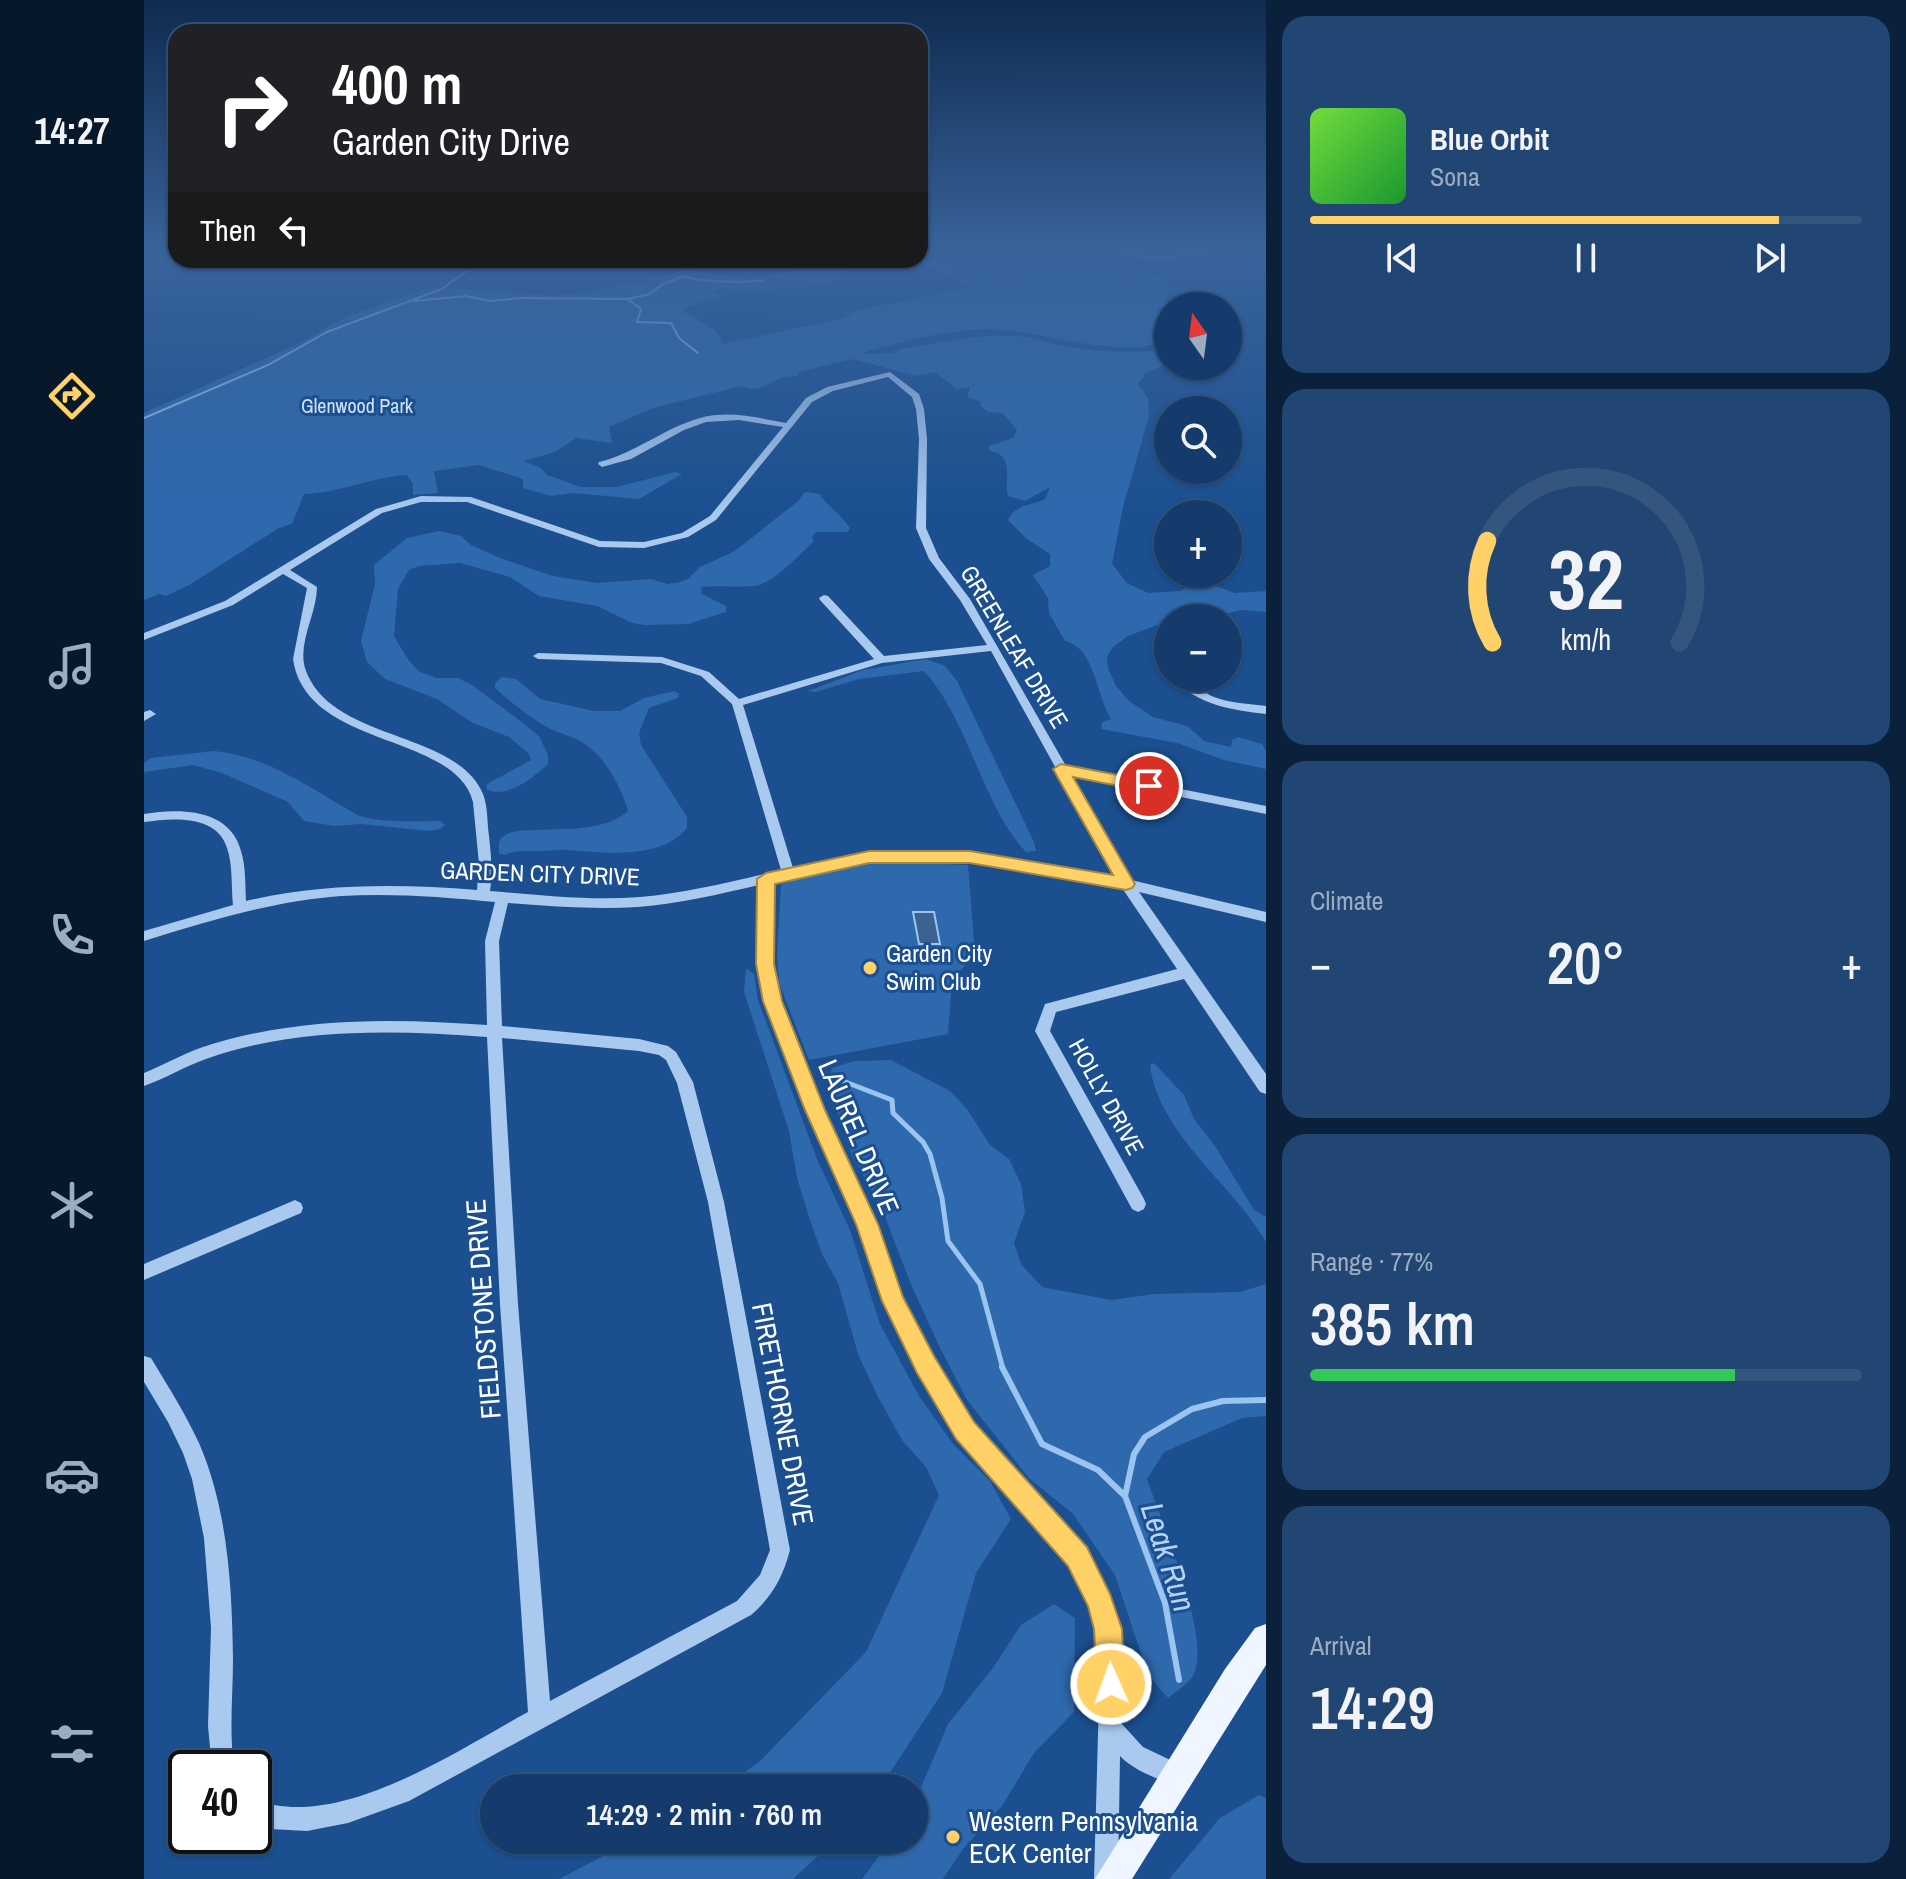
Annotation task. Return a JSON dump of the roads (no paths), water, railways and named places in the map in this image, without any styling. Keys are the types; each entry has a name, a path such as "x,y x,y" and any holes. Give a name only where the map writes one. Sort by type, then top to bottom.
{"main road":[{"path":"1112,1879 1236,1680 1266,1639"}],"street":[{"name":"GREENLEAF DRIVE","path":"786,425 809,400 820,394 890,374 916,396 923,439 921,528 934,559 965,599 994,647 1126,884 1266,1087"},
{"path":"144,637 229,603 379,511 421,499 468,499 599,544 644,545 669,541 701,528 713,518 746,480 786,425 743,418 704,419 625,460 602,464"},
{"path":"285,571 312,587 313,598 300,637 298,657 301,672 318,700 336,713 430,756 460,774 474,788 480,804 487,878 483,894"},
{"path":"824,598 881,660"},
{"path":"737,703 881,660 994,647"},
{"path":"538,656 662,660 705,674 737,703 788,873"},
{"path":"1194,692 1216,704 1266,710"},
{"path":"1061,769 1266,810"},
{"path":"144,818 186,815 207,821 224,831 234,849 240,908"},
{"name":"GARDEN CITY DRIVE","path":"144,936 240,908 312,895 366,890 610,903 662,900 869,857 970,857 1126,884 1266,917"},
{"name":"LAUREL DRIVE","path":"766,879 767,981 804,1082 867,1224 893,1301 965,1430 1078,1557 1090,1579 1108,1629 1111,1662 1106,1879"},
{"name":"FIELDSTONE DRIVE","path":"503,896 492,941 495,1033 509,1304 540,1719"},
{"name":"HOLLY DRIVE","path":"1138,1204 1042,1031 1050,1008 1185,973"},
{"name":"FIRETHORNE DRIVE","path":"144,1080 208,1053 290,1032 329,1026 386,1024 639,1045 663,1050 678,1065 716,1202 780,1550 774,1574 765,1590 744,1608 401,1793 349,1813 291,1819 272,1815"},
{"path":"144,1272 295,1208"},
{"path":"144,1365 181,1424 203,1483 215,1535 222,1675 217,1737 220,1750"},
{"path":"1110,1728 1135,1755 1177,1775"}],"waterway":[{"path":"144,418 268,365 317,338"},
{"path":"679,338 698,353"},
{"path":"835,1078 892,1100 893,1113 923,1142 930,1154 942,1198 948,1241 980,1284 1003,1369"},
{"path":"1003,1369 1042,1444 1098,1470 1125,1496"},
{"name":"Leak Run","path":"1125,1496 1134,1454 1145,1437 1192,1409 1223,1401 1266,1400"},
{"name":"Leak Run","path":"1125,1496 1165,1603 1179,1680"}],"place":[{"name":"Garden City Swim Club","path":"870,968"},
{"name":"Western Pennsylvania ECK Center","path":"953,1837"}],"park label":[{"name":"Glenwood Park","path":"357,406"}]}
